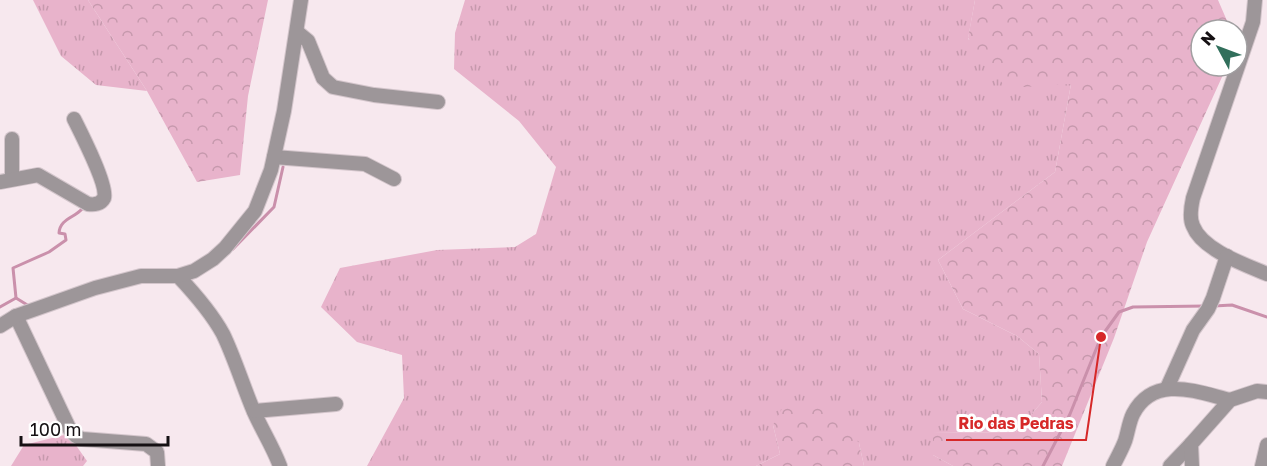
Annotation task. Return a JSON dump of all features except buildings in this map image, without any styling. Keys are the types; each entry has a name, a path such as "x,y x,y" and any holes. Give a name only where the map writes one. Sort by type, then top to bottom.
{"street":[{"path":"0,326 16,316 95,288 141,276 178,276 195,271 213,259 244,226 260,203 274,157 284,111 301,0"},
{"path":"1255,0 1253,22 1192,198 1191,212 1192,226 1197,234 1214,248 1267,274"},
{"path":"297,32 308,41 323,78 333,87 374,95 438,102"},
{"path":"12,139 6,180 31,175 43,176 88,204 94,205 104,197 104,190 98,170 75,119"},
{"path":"274,157 365,164 394,179"},
{"path":"1167,388 1193,330 1213,298 1227,256"},
{"path":"178,276 201,300 222,333 254,411 280,466"},
{"path":"16,316 70,430 82,439 146,444 157,452 158,466"},
{"path":"1113,466 1125,442 1132,416 1140,404 1151,395 1167,388 1185,389 1230,400"},
{"path":"1170,466 1230,400 1257,391 1267,392"},
{"path":"254,411 336,404"},
{"path":"1191,444 1192,466"},
{"path":"1262,466 1267,445"}],"green space":[{"path":"33,0 88,0 147,91 96,85 61,56"},
{"path":"88,0 268,0 248,96 240,175 197,182 147,91"},
{"path":"465,0 975,0 968,39 1071,84 1055,172 938,260 963,309 1017,336 1039,354 1042,402 1016,432 933,433 933,455 953,466 864,466 859,443 773,425 780,454 756,466 367,466 404,398 402,355 357,342 321,307 340,268 437,250 515,247 536,234 556,167 519,121 454,69 455,33"},
{"path":"975,0 1218,0 1226,18 1189,18 1189,78 1222,78 1147,242 1114,338 1062,466 953,466 933,455 933,433 1016,432 1042,402 1039,354 1017,336 963,309 938,260 1055,172 1071,84 1006,88 968,38"},
{"path":"783,407 828,407 859,443 864,466 756,466 780,454 773,425"},
{"path":"68,434 87,461 83,466 11,466 24,445"}],"waterway":[{"path":"233,249 274,207 283,167"},
{"path":"0,307 16,298 13,268 49,252 66,240 65,234 59,233 60,228 82,209"},
{"path":"16,298 29,306"},
{"path":"1214,306 1232,305 1267,317"},
{"path":"1043,466 1070,414 1101,337 1119,312 1133,307 1205,306"}],"place":[{"name":"Rio das Pedras","path":"1101,337"}]}
